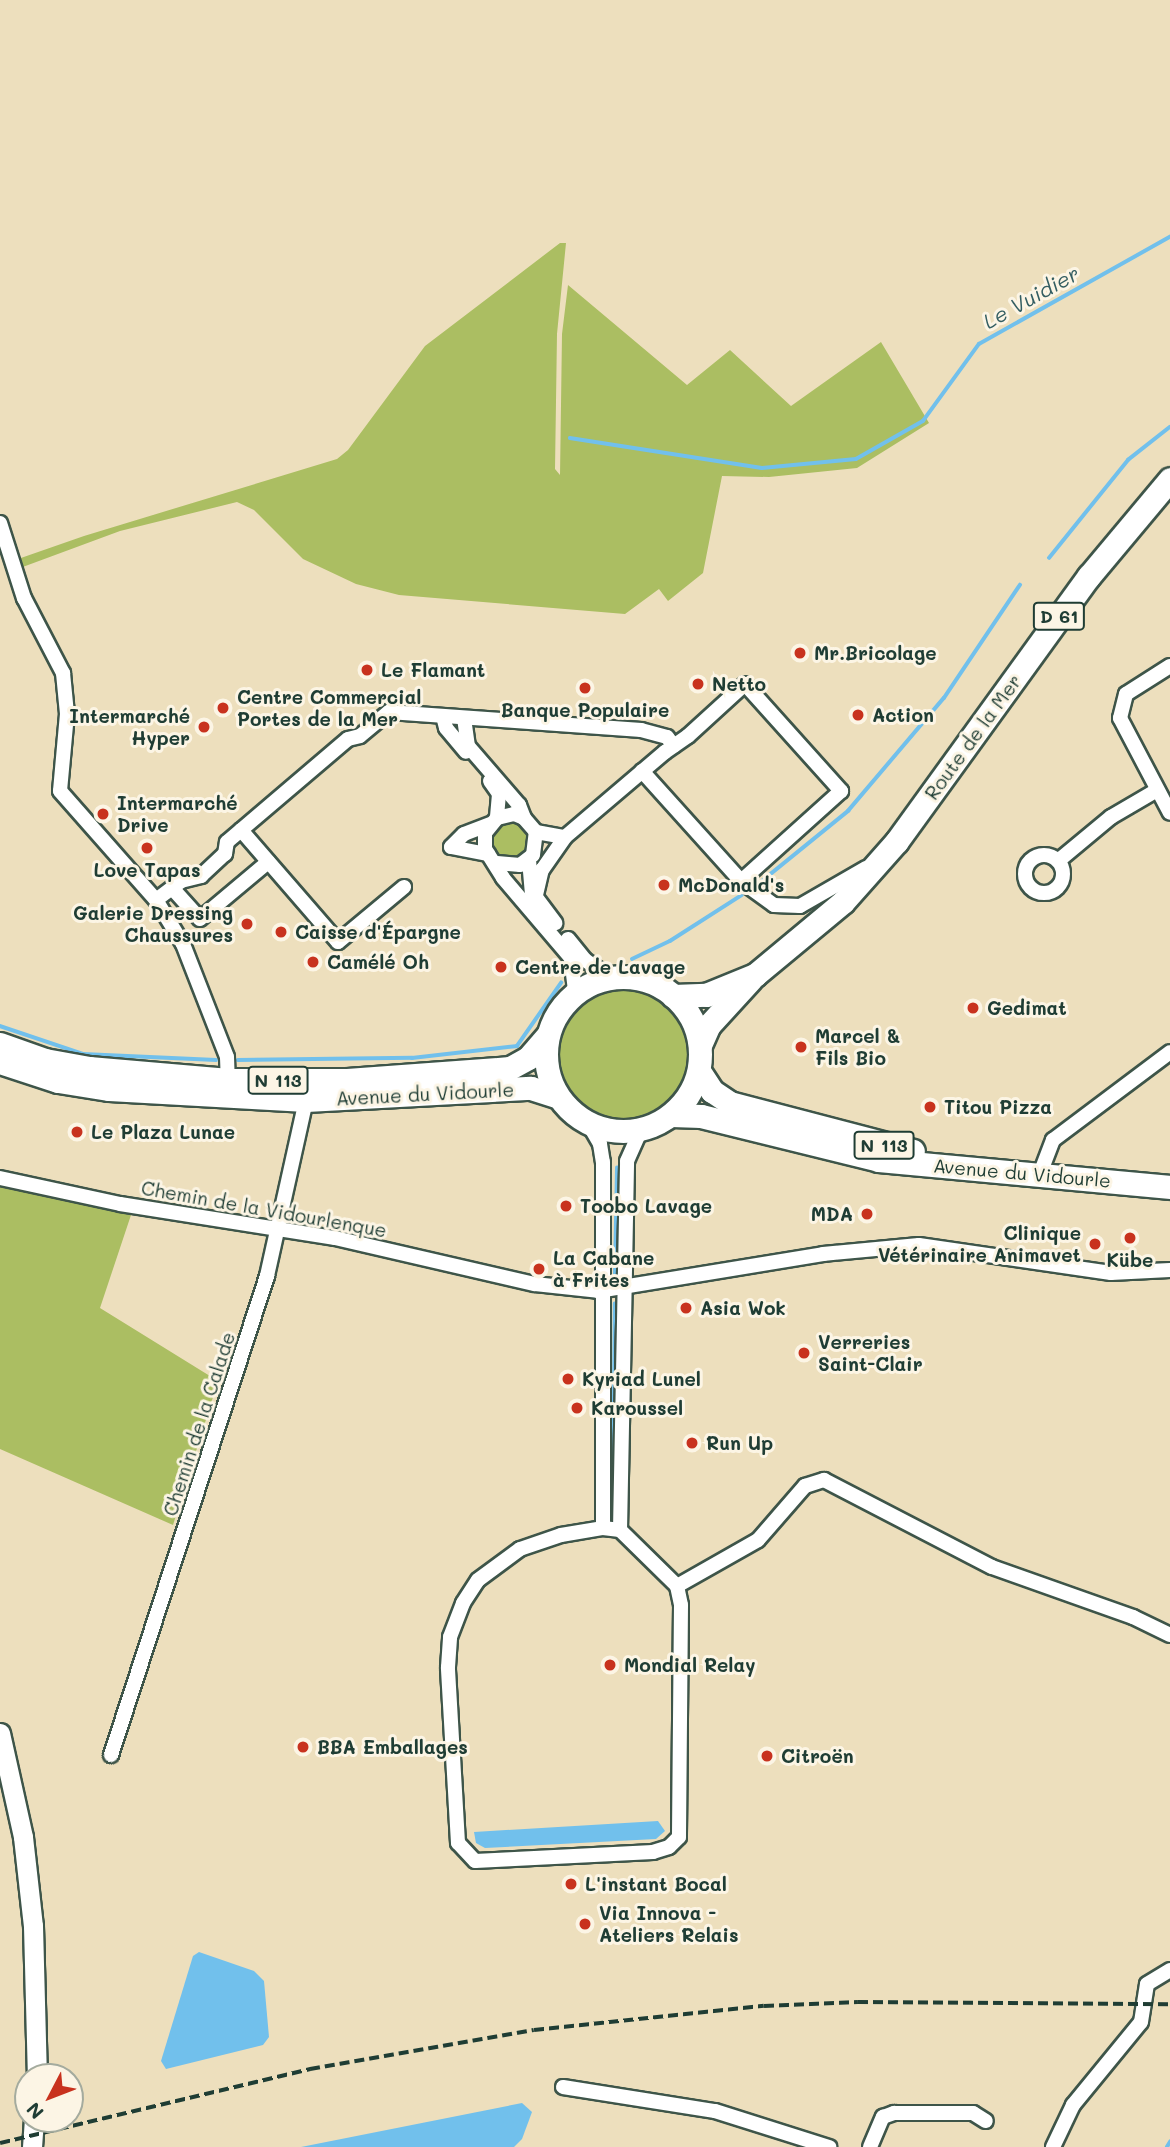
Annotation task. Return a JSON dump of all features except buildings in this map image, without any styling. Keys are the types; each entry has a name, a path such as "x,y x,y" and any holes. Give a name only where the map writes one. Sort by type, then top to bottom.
{"main road":[{"name":"Route de la Mer","path":"700,1045 709,1025 755,975 824,920 880,862 1089,576 1170,479"},
{"name":"Route de la Mer","path":"673,996 706,995 755,975"},
{"path":"611,978 644,980 673,996 691,1018 700,1045 699,1070 688,1095 671,1115 641,1129 614,1131 588,1123 558,1097 546,1062 547,1036 553,1020 575,993 611,978"},
{"name":"Avenue du Vidourle","path":"0,1044 45,1060 89,1068 228,1080 347,1080 496,1071 528,1058 547,1036"},
{"name":"Avenue du Vidourle","path":"6,1070 109,1089 306,1100 531,1088 558,1097"},
{"name":"Avenue du Vidourle","path":"699,1070 720,1098 758,1111 917,1152 1170,1177"},
{"name":"Avenue du Vidourle","path":"671,1115 701,1116 879,1160 1170,1187"},
{"path":"0,1733 23,1837 33,1926 37,2063"}],"street":[{"path":"0,523 32,615 63,673 66,714 60,792 156,900 198,977 227,1057 228,1080"},
{"path":"1170,666 1134,687 1121,706 1124,731 1170,813"},
{"path":"536,895 540,874 565,837 642,771 688,736 745,684 841,791 741,881"},
{"path":"156,900 201,876 222,857 227,842 348,738 360,736 389,712 657,732 680,731 688,736"},
{"path":"443,716 449,732 499,794 494,821 484,838 503,878 571,958 575,993"},
{"path":"464,718 468,746 522,809 524,818"},
{"path":"657,732 674,746"},
{"path":"642,771 741,881 774,905 800,906 880,862"},
{"path":"1058,861 1111,817 1157,790"},
{"path":"553,855 531,857 511,867 492,858 451,847 464,834 514,814 524,818 536,832 565,837"},
{"path":"241,830 338,942 404,887"},
{"path":"536,832 531,857 530,887 585,960 611,978"},
{"path":"173,889 200,919 268,862"},
{"path":"1043,1166 1053,1140 1170,1052"},
{"name":"Chemin de la Calade","path":"111,1755 278,1229 306,1100"},
{"path":"588,1123 600,1144 603,1161 603,1528"},
{"path":"620,1530 626,1161 641,1129"},
{"name":"Chemin de la Vidourlenque","path":"0,1178 120,1204 278,1229 535,1284 604,1290 624,1287"},
{"path":"624,1287 823,1254 919,1245 1111,1273 1170,1270"},
{"path":"677,1586 758,1540 805,1486 824,1480 992,1567 1133,1617 1170,1635"},
{"path":"603,1528 620,1530 677,1586 682,1829 675,1843 653,1852 475,1861 458,1843 450,1637 463,1603 478,1580 499,1562 536,1542 603,1528"},
{"path":"1053,2147 1073,2105 1141,2022 1147,1984 1170,1970"},
{"path":"562,2087 715,2111 829,2147"},
{"path":"870,2147 883,2117 894,2113 973,2113 986,2121"}],"green space":[{"path":"560,243 566,243 557,334 555,469 560,475 562,334 568,285 687,385 730,350 791,406 881,342 929,423 857,468 769,477 722,476 703,573 668,601 659,589 625,614 399,595 356,584 303,559 254,510 237,502 120,531 20,568 18,559 84,536 337,459 348,450 425,346"},
{"path":"510,822 524,827 529,841 524,855 510,860 496,855 491,841 496,827"},
{"path":"622,986 648,991 670,1006 685,1028 690,1054 685,1080 670,1102 648,1117 622,1122 596,1117 574,1102 559,1080 554,1054 559,1028 574,1006 596,991"},
{"path":"0,1183 131,1215 100,1308 218,1381 173,1525 0,1449"}],"water":[{"path":"658,1821 665,1831 656,1839 485,1848 476,1843 474,1832"},
{"path":"199,1952 254,1971 264,1981 269,2037 263,2045 166,2069 161,2061 193,1956"},
{"path":"522,2103 532,2112 522,2139 514,2147 301,2147"}],"waterway":[{"name":"Le Vuidier","path":"570,438 762,468 856,459 923,421 979,344 1170,237"},
{"path":"1049,558 1128,460 1170,427"},
{"path":"762,881 848,811 944,698 1020,585"},
{"path":"632,959 670,941 742,895"},
{"path":"238,1060 412,1058 517,1046 561,983"},
{"path":"0,1026 83,1054 216,1060"},
{"path":"615,1274 617,1168"},
{"path":"613,1514 615,1304"},
{"path":"1167,2147 1170,2142"}],"railway":[{"path":"0,2143 310,2069 534,2030 764,2006 858,2002 1170,2004"}],"place":[{"name":"Mr.Bricolage","path":"800,653"},
{"name":"Le Flamant","path":"367,670"},
{"name":"Netto","path":"698,684"},
{"name":"Banque Populaire","path":"585,688"},
{"name":"Centre Commercial Portes de la Mer","path":"223,708"},
{"name":"Action","path":"858,715"},
{"name":"Intermarché Hyper","path":"204,727"},
{"name":"Intermarché Drive","path":"103,814"},
{"name":"Love Tapas","path":"147,848"},
{"name":"McDonald's","path":"664,885"},
{"name":"Galerie Dressing Chaussures","path":"247,924"},
{"name":"Caisse d'Épargne","path":"281,932"},
{"name":"Camélé Oh","path":"313,962"},
{"name":"Centre de Lavage","path":"501,967"},
{"name":"Gedimat","path":"973,1008"},
{"name":"Marcel & Fils Bio","path":"801,1047"},
{"name":"Titou Pizza","path":"930,1107"},
{"name":"Le Plaza Lunae","path":"77,1132"},
{"name":"Toobo Lavage","path":"566,1206"},
{"name":"MDA","path":"867,1214"},
{"name":"Kübe","path":"1130,1238"},
{"name":"Clinique Vétérinaire Animavet","path":"1095,1244"},
{"name":"La Cabane à Frites","path":"539,1269"},
{"name":"Asia Wok","path":"686,1308"},
{"name":"Verreries Saint-Clair","path":"804,1353"},
{"name":"Kyriad Lunel","path":"568,1379"},
{"name":"Karoussel","path":"577,1408"},
{"name":"Run Up","path":"692,1443"},
{"name":"Mondial Relay","path":"610,1665"},
{"name":"BBA Emballages","path":"303,1747"},
{"name":"Citroën","path":"767,1756"},
{"name":"L'instant Bocal","path":"571,1884"},
{"name":"Via Innova - Ateliers Relais","path":"585,1924"}]}
